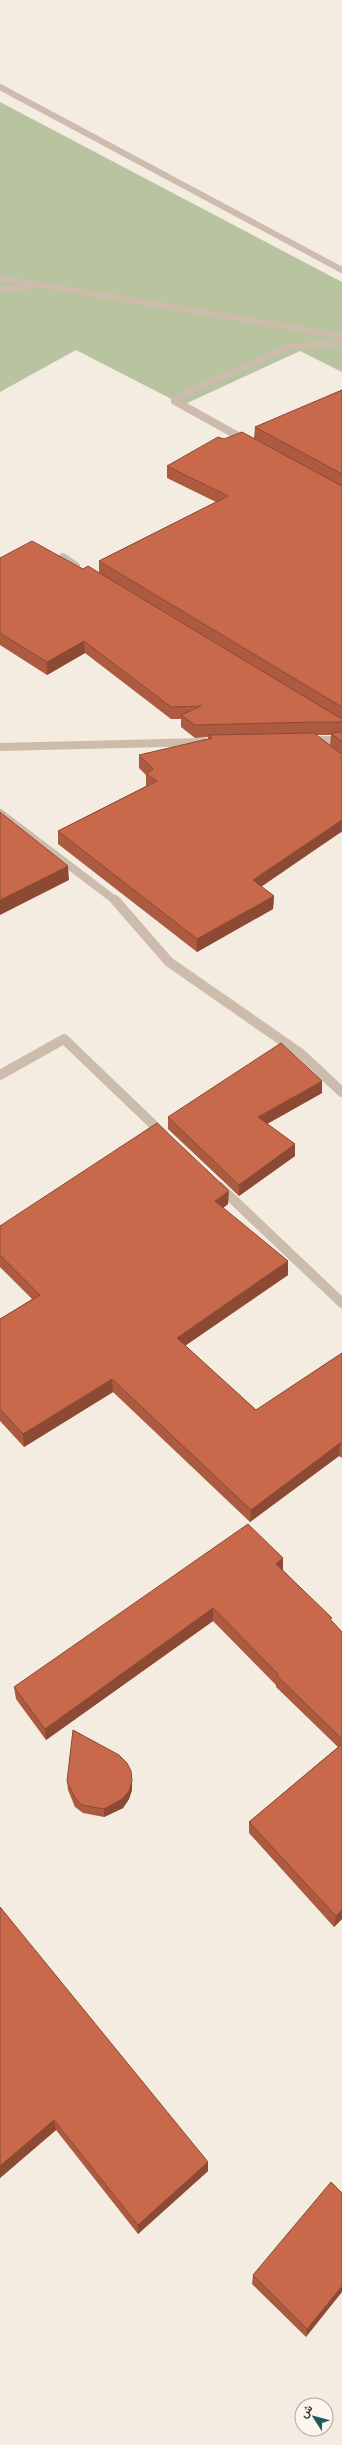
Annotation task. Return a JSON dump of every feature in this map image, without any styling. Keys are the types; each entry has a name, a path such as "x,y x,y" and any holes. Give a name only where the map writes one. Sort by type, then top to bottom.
{"street":[{"path":"0,87 342,270"},
{"path":"0,278 342,336"},
{"path":"0,290 43,285"},
{"path":"252,443 176,401 196,386 290,346 342,343"},
{"path":"63,557 83,570"},
{"path":"314,740 325,749"},
{"path":"298,741 342,740"},
{"path":"0,747 211,742"},
{"path":"0,813 110,895 168,962 300,1053 342,1092"},
{"path":"0,1074 64,1039 168,1138"},
{"path":"215,1182 342,1303"}],"green space":[{"path":"0,102 342,282 342,372 300,351 183,405 76,350 0,392"}],"building":[{"path":"342,390 342,474 255,427"},
{"path":"242,432 342,485 342,707 99,561 228,496 167,466 218,437 224,439"},
{"path":"32,541 83,569 88,566 342,718 342,722 195,725 181,715 201,706 171,707 84,641 47,662 0,633 0,558"},
{"path":"342,732 342,742 331,733"},
{"path":"314,733 342,753 342,820 253,880 274,896 197,939 58,831 157,781 146,774 153,769 139,755 212,738 208,735"},
{"path":"0,812 68,866 0,900"},
{"path":"281,1043 322,1081 258,1117 295,1144 239,1185 168,1117"},
{"path":"157,1123 229,1191 215,1201 288,1261 177,1338 256,1410 342,1353 342,1444 340,1443 251,1510 112,1379 23,1434 0,1409 0,1319 40,1295 0,1255 0,1226"},
{"path":"248,1524 283,1558 276,1564 332,1618 330,1619 342,1632 342,1739 277,1676 278,1674 213,1608 45,1729 14,1687"},
{"path":"73,1730 119,1755 127,1763 131,1771 132,1781 129,1791 122,1799 104,1809 82,1805 75,1798 67,1781"},
{"path":"342,1744 342,1910 336,1916 249,1822"},
{"path":"0,1907 208,2162 138,2225 54,2120 0,2166"},
{"path":"331,2182 342,2193 342,2286 307,2329 253,2275"}]}
